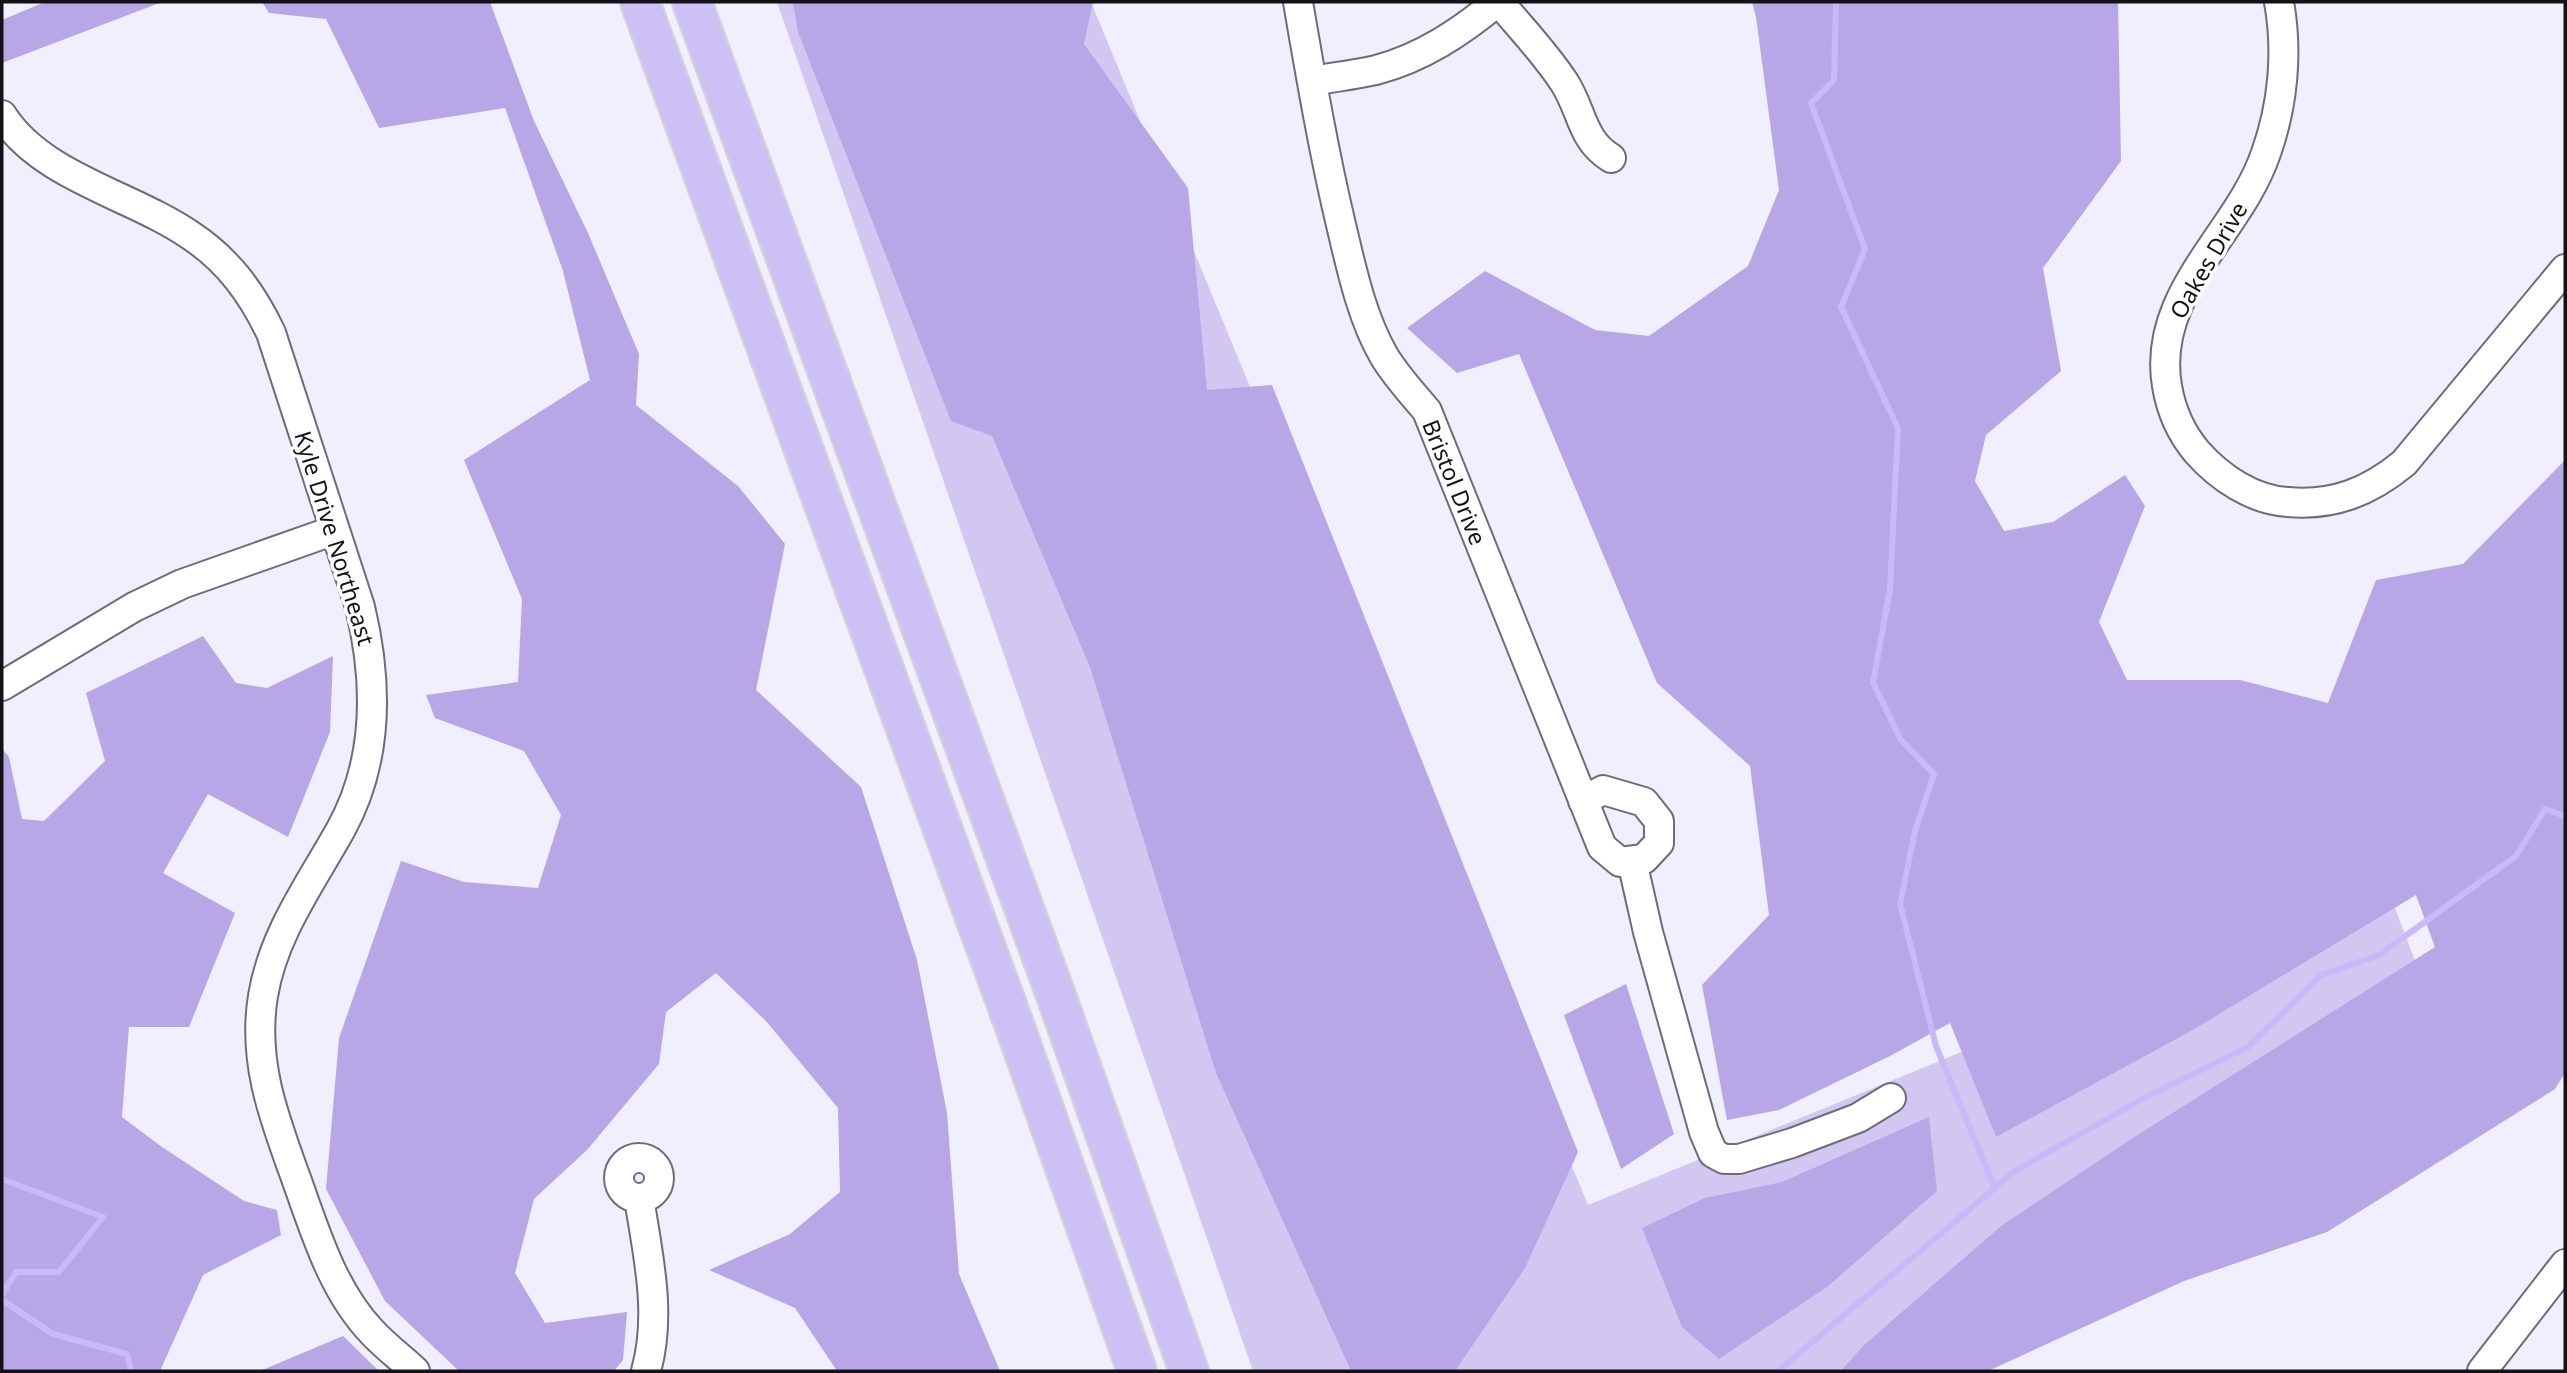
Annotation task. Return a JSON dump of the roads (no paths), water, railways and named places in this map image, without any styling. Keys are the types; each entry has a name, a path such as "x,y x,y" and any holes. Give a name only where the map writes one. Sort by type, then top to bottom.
{"highway":[{"path":"640,2 1010,1014 1137,1371"},
{"path":"692,2 1059,1001 1189,1371"}],"street":[{"name":"Bristol Drive","path":"1298,2 1326,166 1349,261 1369,325 1384,356 1404,385 1427,411 1602,847 1620,862 1632,861"},
{"path":"1312,81 1376,70 1412,57 1447,40 1498,2 1564,81 1589,139 1599,151 1611,158"},
{"name":"Oakes Drive","path":"2278,2 2284,56 2282,86 2266,155 2253,183 2180,298 2165,345 2165,374 2169,399 2190,443 2209,466 2232,483 2254,494 2295,503 2331,501 2360,493 2386,479 2404,463 2565,269"},
{"name":"Kyle Drive Northeast","path":"2,115 30,146 59,167 190,234 217,255 239,279 258,306 271,333 360,607 369,643 373,682 372,724 357,792 343,825 284,928 271,964 263,997 260,1030 262,1068 269,1101 334,1277 371,1332 415,1371"},
{"path":"2,685 134,607 182,584 335,530"},
{"path":"1583,801 1603,790 1644,803 1659,821 1659,843 1644,859 1632,861 1648,932 1704,1132 1713,1153 1724,1159 1739,1160 1858,1118 1891,1098"},
{"path":"639,1198 655,1304 652,1352 646,1371"},
{"path":"2482,1371 2565,1264"}],"waterway":[{"path":"1836,2 1834,80 1811,103 1865,249 1841,307 1898,428 1890,589 1873,683 1901,740 1934,774 1915,831 1900,904 1936,1046 1995,1189"},
{"path":"1778,1371 2015,1171 2144,1098 2248,1047 2321,975 2379,955 2516,856 2545,809 2565,816"},
{"path":"2,1179 103,1217 59,1272 16,1272 2,1295"},
{"path":"2,1300 53,1334 127,1354 131,1371"}]}
